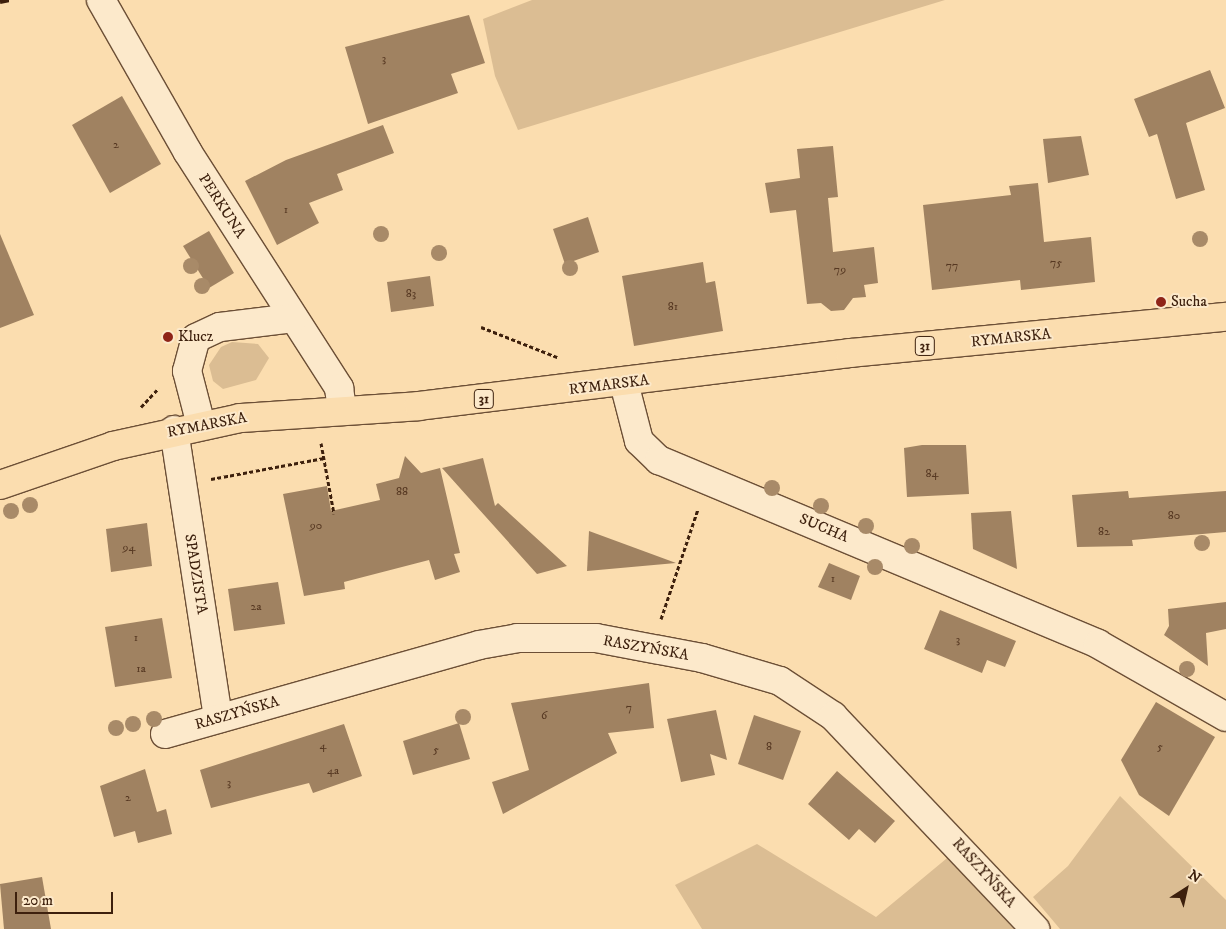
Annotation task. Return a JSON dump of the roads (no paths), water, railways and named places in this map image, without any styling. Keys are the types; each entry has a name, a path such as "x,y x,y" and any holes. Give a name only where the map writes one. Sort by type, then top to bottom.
{"main road":[{"name":"RYMARSKA","path":"0,485 174,430 201,425 342,409 419,406 624,383 850,353 1226,317"}],"street":[{"name":"PERKUNA","path":"102,0 187,151 339,388 342,409"},
{"path":"201,425 187,372 196,338 220,327 293,318"},
{"name":"SUCHA","path":"624,383 632,420 647,451 708,480 1098,644 1226,717"},
{"name":"SPADZISTA","path":"174,430 218,719"},
{"name":"RASZYŃSKA","path":"165,734 479,644 517,638 571,636 652,647 759,674 817,703 870,750 1035,929"}],"railway":[{"path":"0,2 10,0"}],"place":[{"name":"Sucha","path":"1161,302"},
{"name":"Klucz","path":"168,337"}]}
